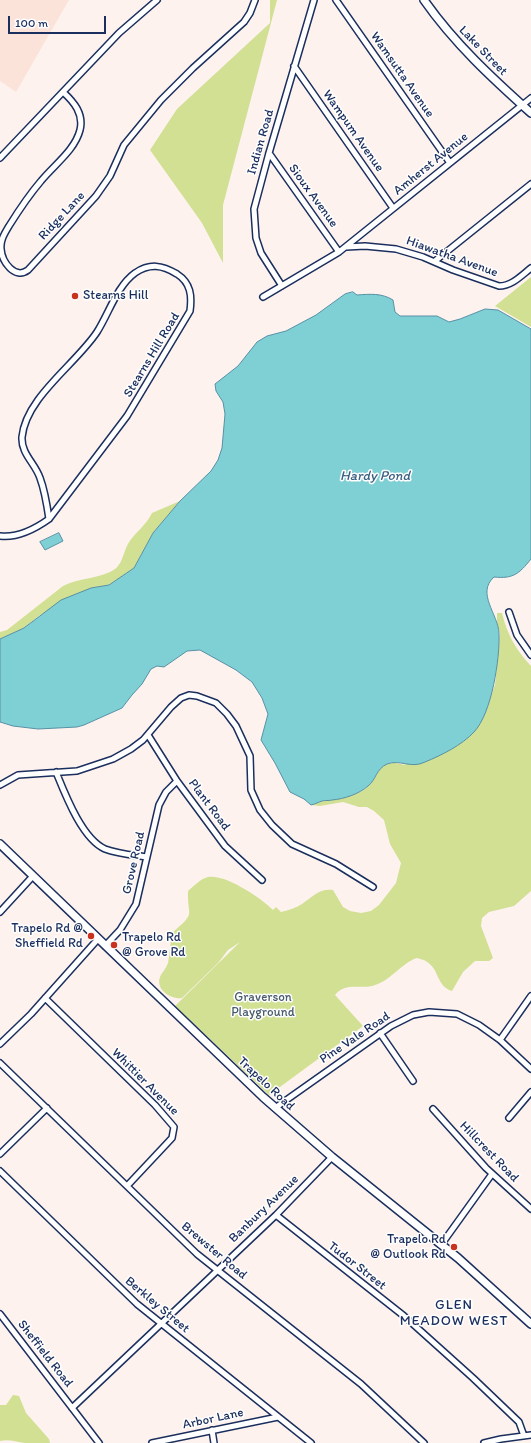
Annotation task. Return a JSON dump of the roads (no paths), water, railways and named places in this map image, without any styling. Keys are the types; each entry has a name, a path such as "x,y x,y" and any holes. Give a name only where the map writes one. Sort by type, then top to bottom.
{"main road":[{"name":"Lake Street","path":"424,0 466,52 531,113"},
{"name":"Trapelo Road","path":"0,844 274,1108 441,1245 531,1324"}],"street":[{"path":"0,158 128,25 157,0"},
{"name":"Ridge Lane","path":"63,92 76,107 81,123 80,131 71,146 28,198 4,234 1,249 3,257 14,272 18,274 24,273 28,270 88,206 110,176 118,155 133,134 183,77 244,22 250,13 255,0"},
{"name":"Indian Road","path":"282,286 261,253 256,238 254,222 257,195 314,0"},
{"name":"Wamsutta Avenue","path":"336,0 450,163"},
{"name":"Wampum Avenue","path":"294,66 393,208"},
{"name":"Amherst Avenue","path":"346,247 531,98"},
{"name":"Sioux Avenue","path":"269,153 339,252"},
{"path":"435,261 531,184"},
{"name":"Hiawatha Avenue","path":"346,247 376,246 396,249 435,261 453,270 492,284 505,286 531,268"},
{"path":"263,297 346,247"},
{"name":"Stearns Hill Road","path":"0,536 20,534 38,527 49,519 127,416 190,311 192,300 190,288 183,278 170,270 161,266 153,265 134,274 122,288 97,332 52,382 34,407 24,426 22,438 23,449 40,478 49,519"},
{"path":"509,612 517,635 531,655"},
{"path":"0,785 18,775 77,771 113,759 131,749 148,735 171,707 181,698 197,696 216,703 236,726 250,756 251,790 260,810 292,844 336,864 373,887"},
{"name":"Plant Road","path":"148,735 177,781 225,846 262,880"},
{"path":"56,772 86,833 95,842 104,848 116,852 147,857"},
{"name":"Grove Road","path":"105,946 120,930 136,904 159,805 166,792 177,781"},
{"path":"0,912 33,876"},
{"path":"0,1044 45,998 98,939"},
{"path":"531,996 500,1040 531,1069"},
{"name":"Whittier Avenue","path":"45,998 156,1105 174,1127 172,1138 127,1186"},
{"name":"Pine Vale Road","path":"274,1108 380,1033 402,1020 421,1013 437,1012 458,1014 479,1025 500,1040"},
{"path":"380,1033 413,1081"},
{"name":"Brewster Road","path":"0,1063 197,1254 356,1380 424,1443"},
{"path":"509,1118 531,1092"},
{"path":"0,1154 47,1108"},
{"name":"Hillcrest Road","path":"433,1109 492,1174 531,1209"},
{"name":"Banbury Avenue","path":"72,1408 217,1269 276,1216 332,1157"},
{"name":"Berkley Street","path":"0,1171 109,1279 160,1323 311,1443"},
{"path":"441,1245 492,1174"},
{"name":"Tudor Street","path":"276,1216 430,1339 519,1422 524,1436"},
{"name":"Sheffield Road","path":"0,1314 99,1443"},
{"name":"Arbor Lane","path":"152,1443 278,1417"},
{"path":"212,1430 214,1443"},
{"path":"484,1443 531,1435"}],"water":[{"name":"Hardy Pond","path":"353,292 357,295 376,294 393,300 395,312 400,316 437,316 449,322 485,309 498,310 531,329 531,559 519,572 506,577 494,577 489,583 487,597 498,626 499,633 498,656 494,685 486,712 474,732 464,741 451,749 420,764 392,763 383,766 371,784 356,794 341,799 322,801 311,805 304,799 290,792 261,740 268,714 262,698 252,682 236,670 200,650 187,651 164,667 157,666 151,669 142,684 122,708 84,725 77,727 38,729 13,726 0,722 0,639 24,628 61,600 91,588 109,585 134,568 153,533 180,501 211,471 218,460 222,448 225,414 223,402 216,391 215,384 238,366 257,342 267,336 286,331 316,315 345,294"},
{"path":"59,533 63,541 45,550 40,542"}],"place":[{"name":"Stearns Hill","path":"75,296"},
{"name":"Trapelo Rd @ Sheffield Rd","path":"91,936"},
{"name":"Trapelo Rd @ Grove Rd","path":"114,945"},
{"name":"Trapelo Rd @ Outlook Rd","path":"454,1247"}],"district":[{"name":"GLEN MEADOW WEST","path":"454,1314"}],"park label":[{"name":"Graverson Playground","path":"263,1006"}]}
